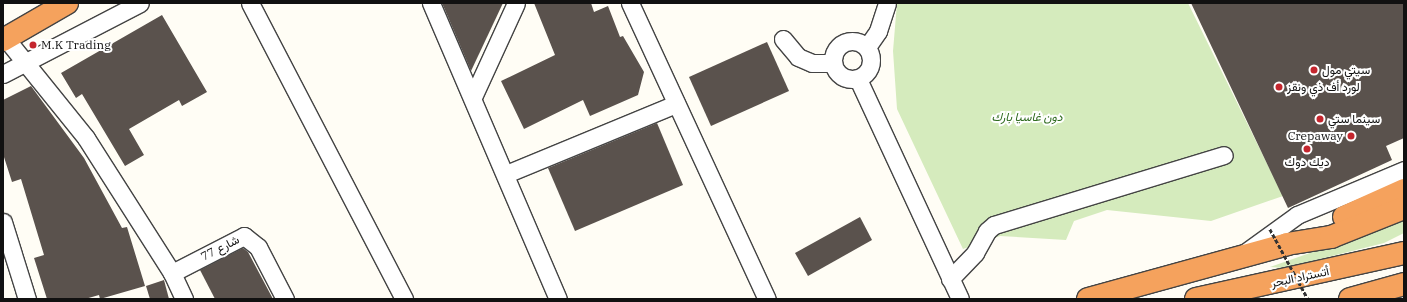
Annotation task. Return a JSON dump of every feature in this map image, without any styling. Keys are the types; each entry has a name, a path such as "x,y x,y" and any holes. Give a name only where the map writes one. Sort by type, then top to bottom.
{"highway":[{"path":"5,38 67,3"},
{"path":"1287,244 1404,190"},
{"path":"1088,299 1287,244 1331,237 1404,208"},
{"name":"أتستراد البحر","path":"1196,299 1404,252"},
{"path":"1350,299 1404,284"}],"street":[{"path":"3,74 140,3"},
{"path":"250,3 404,299"},
{"path":"431,3 473,97 558,299"},
{"path":"473,97 516,3"},
{"path":"630,3 767,299"},
{"path":"867,47 878,31 887,3"},
{"path":"5,38 26,62 86,138 172,273 184,299"},
{"path":"782,39 798,57 812,63 832,63"},
{"path":"856,40 867,47 871,59 868,71 858,78 839,75 832,63 834,50 844,41 856,40"},
{"path":"858,78 960,299"},
{"path":"506,174 676,104"},
{"path":"950,279 975,253 987,231 994,225 1224,155"},
{"path":"1240,256 1302,208 1404,170"},
{"path":"3,222 27,299"},
{"name":"شارع 77","path":"172,273 244,236 258,247 285,299"}],"path":[{"path":"1270,229 1308,299"}],"green space":[{"name":"دون غاسيا بارك","path":"897,3 1188,3 1283,196 1211,221 1107,210 1074,221 1066,240 1000,236 963,249 897,109 893,51"},
{"path":"1404,220 1404,233 1384,243 1284,268 1270,267"}],"building":[{"path":"442,3 503,3 471,71"},
{"path":"534,3 591,3 594,12 608,6 620,37 623,36 644,72 638,95 590,116 583,100 524,129 501,81 555,55"},
{"name":"سيتي مول","path":"1191,3 1404,3 1404,138 1386,146 1392,160 1288,208"},
{"path":"162,15 207,92 182,106 179,100 129,129 144,155 125,166 82,94 76,98 61,73"},
{"path":"767,42 789,91 711,126 689,77"},
{"path":"31,86 84,158 122,228 127,227 145,286 100,299 99,295 85,299 47,299 34,258 44,255 21,179 12,182 3,154 3,100"},
{"path":"657,123 683,185 575,231 548,168"},
{"path":"860,217 872,240 808,276 795,253"},
{"path":"243,248 248,252 273,299 215,299 200,270"},
{"path":"164,280 169,299 150,299 146,286"}],"place":[{"name":"M.K Trading","path":"33,45"},
{"name":"سيتي مول","path":"1314,70"},
{"name":"لورد أف ذي ونقز","path":"1279,87"},
{"name":"سينما ستي","path":"1320,119"},
{"name":"Crepaway","path":"1351,136"},
{"name":"ديك دوك","path":"1307,149"}]}
